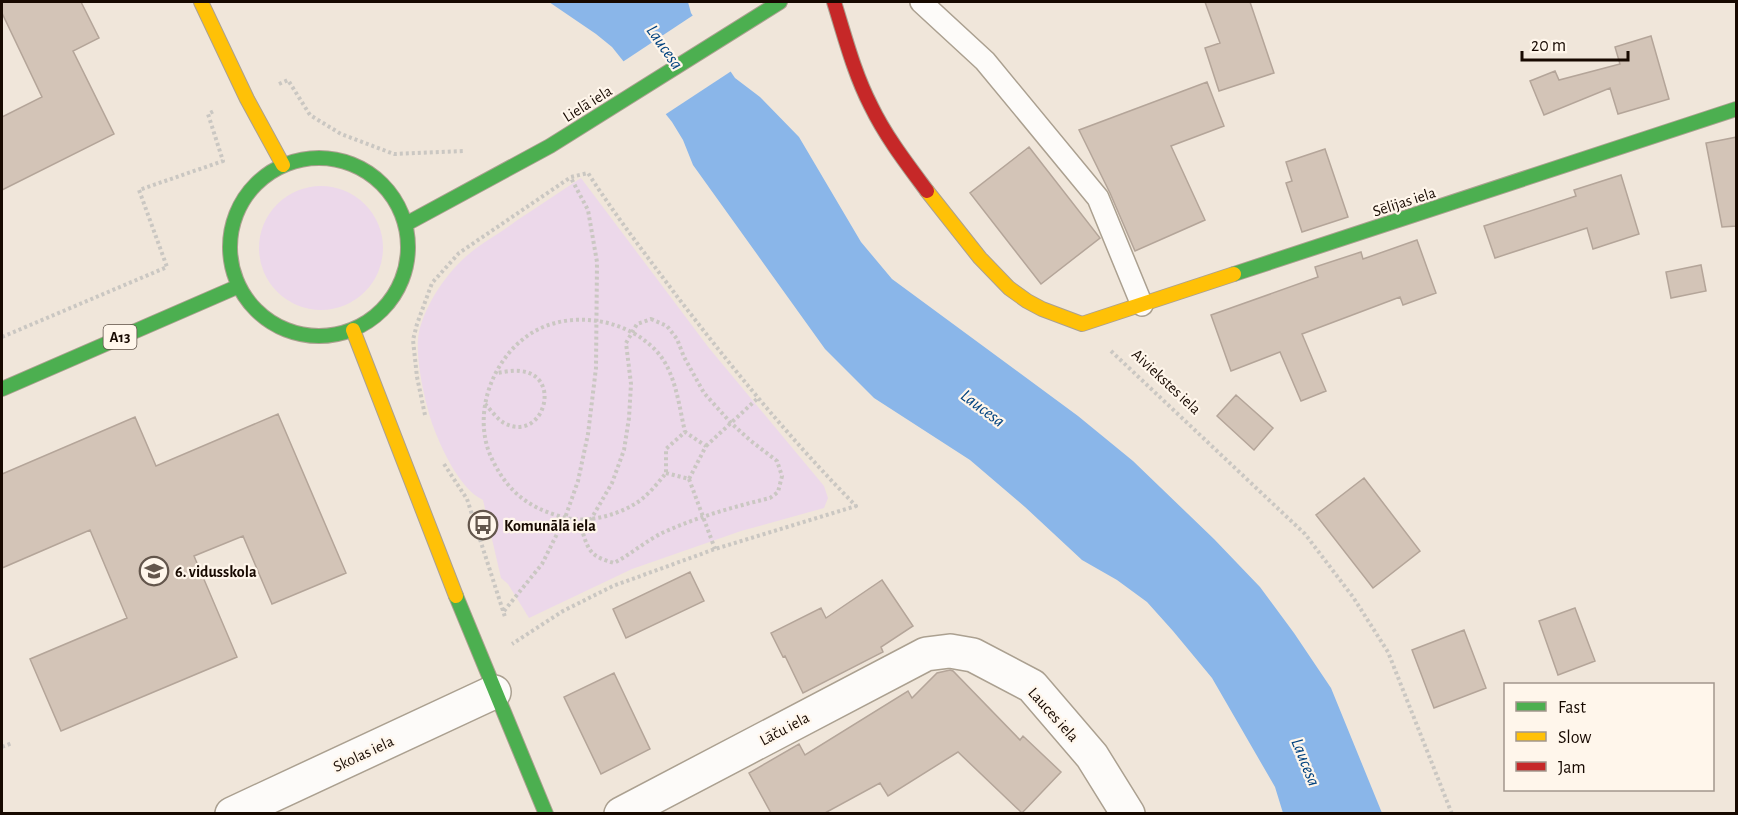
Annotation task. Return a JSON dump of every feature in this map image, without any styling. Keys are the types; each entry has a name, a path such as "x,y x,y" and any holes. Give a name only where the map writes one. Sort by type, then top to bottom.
{"street":[{"path":"201,2 247,99 283,165"},
{"name":"Lielā iela","path":"406,224 550,146 780,2"},
{"path":"834,2 849,55 874,111 900,153 964,238 994,273 1018,296 1049,314 1082,324"},
{"name":"Sēlijas iela","path":"1082,324 1737,109"},
{"path":"313,157 343,160 371,173 393,195 406,224 409,249 404,275 393,297 376,317 353,330 327,336 300,334 275,325 254,308 238,286 230,259 231,230 241,203 258,181 283,165 313,157"},
{"name":"A13","path":"3,383 238,286"},
{"path":"353,330 494,692 546,813"},
{"name":"Lāču iela","path":"621,813 926,654 950,651"},
{"name":"Lauces iela","path":"950,651 973,655 1032,686 1092,756 1128,813"},
{"name":"Skolas iela","path":"232,813 494,692"}],"lane":[{"path":"928,3 985,61 1098,198 1142,304"}],"path":[{"path":"2,337 167,267 139,190 223,161 208,114 288,80 310,116 340,134 394,154 460,153 471,149"},
{"path":"425,416 417,377 413,340 432,283 459,252 571,177 588,173 718,350 822,471 856,506 715,549 613,586 563,611 509,645"},
{"path":"438,456 467,499 504,611 542,564 564,518 578,481 588,434 596,368 597,262 588,210 571,177"},
{"path":"651,319 667,326 677,339 704,393 731,423 777,461 782,476 778,492 770,498 703,517 660,534 614,563 597,558 587,548 583,534 612,483 624,450 631,384 626,343 637,324 651,319"},
{"path":"685,432 666,449 666,473 635,504 613,514 590,519 564,518 540,510 518,497 501,477 489,454 484,431 485,404 496,373 523,339 545,327 570,320 596,320 620,326 641,338 659,355 670,374 685,432 706,446"},
{"name":"Aiviekstes iela","path":"1082,324 1305,534 1346,588 1388,652 1452,813"},
{"path":"485,404 502,422 519,427 528,425 542,412 545,404 545,394 537,378 520,370 496,373"},
{"path":"715,549 689,479 706,446 758,398"},
{"path":"666,473 689,479"},
{"path":"2,747 12,743"}],"shaded area":[{"path":"581,178 709,348 824,486 828,498 824,508 741,531 632,569 529,618 508,584 501,578 483,500 459,478 437,436 419,366 419,332 433,297 465,257"},
{"path":"321,186 345,191 365,204 378,224 383,248 378,272 365,292 345,305 321,310 297,305 277,292 264,272 259,248 264,224 277,204 297,191"}],"water":[{"name":"Laucesa","path":"549,2 688,2 691,13 735,78 760,97 799,137 861,242 892,279 1078,416 1133,461 1260,587 1331,688 1382,813 1283,813 1275,787 1212,678 1147,602 1117,580 1082,560 970,460 874,398 825,349 693,165 683,140 672,122 612,47"}],"pier":[{"path":"695,14 733,70 663,116 621,63"}],"building":[{"path":"2,2 81,2 99,38 73,51 114,134 2,190 2,117 42,97 2,13"},
{"path":"1205,2 1250,2 1274,73 1219,91 1205,48 1220,43"},
{"path":"1651,36 1669,99 1618,114 1610,88 1544,115 1530,81 1555,71 1559,80 1620,64 1615,47"},
{"path":"1207,82 1224,126 1171,146 1205,220 1135,251 1079,130"},
{"path":"1737,137 1737,226 1722,227 1706,143"},
{"path":"1029,147 1100,238 1041,284 970,193"},
{"path":"1325,149 1348,217 1302,232 1286,183 1292,181 1286,162"},
{"path":"1621,175 1639,234 1593,249 1587,228 1495,258 1484,226 1576,196 1574,190"},
{"path":"1417,240 1436,293 1403,305 1400,297 1302,334 1326,391 1301,401 1280,352 1231,371 1211,315 1318,277 1315,267 1361,252 1363,259"},
{"path":"1701,265 1706,291 1671,298 1666,272"},
{"path":"1236,395 1273,428 1254,450 1217,416"},
{"name":"6. vidusskola","path":"278,414 346,573 272,604 243,536 194,556 237,657 61,731 30,659 127,618 90,530 2,568 2,474 135,417 156,466"},
{"path":"1364,478 1420,551 1373,588 1316,515"},
{"path":"690,572 704,601 626,638 613,609"},
{"path":"882,580 913,626 881,647 883,652 803,693 771,633 821,608 826,618"},
{"path":"1575,608 1595,661 1558,675 1539,621"},
{"path":"1464,630 1486,688 1434,708 1412,650"},
{"path":"950,670 1020,740 1023,736 1061,772 1022,813 958,752 888,796 880,783 825,813 771,813 749,773 799,744 805,755 908,691 912,698 937,673"},
{"path":"614,673 650,749 601,774 564,697"}],"traffic: fast":[{"path":"406,224 550,146 780,2"},
{"path":"1234,274 1736,109"},
{"path":"319,158 353,165 382,184 401,213 408,247 401,281 382,310 353,329 319,336 285,329 256,310 237,281 230,247 237,213 256,184 285,165 319,158"},
{"path":"2,389 239,286"},
{"path":"456,596 546,814"}],"traffic: slow":[{"path":"201,2 247,99 283,165"},
{"path":"927,191 980,258 1009,288 1042,309 1082,324 1234,274"},
{"path":"353,330 456,596"}],"traffic: jam":[{"path":"834,2 855,68 871,106 890,139 927,191"}],"place":[{"name":"Komunālā iela","path":"483,525"},
{"name":"6. vidusskola","path":"154,571"}]}
